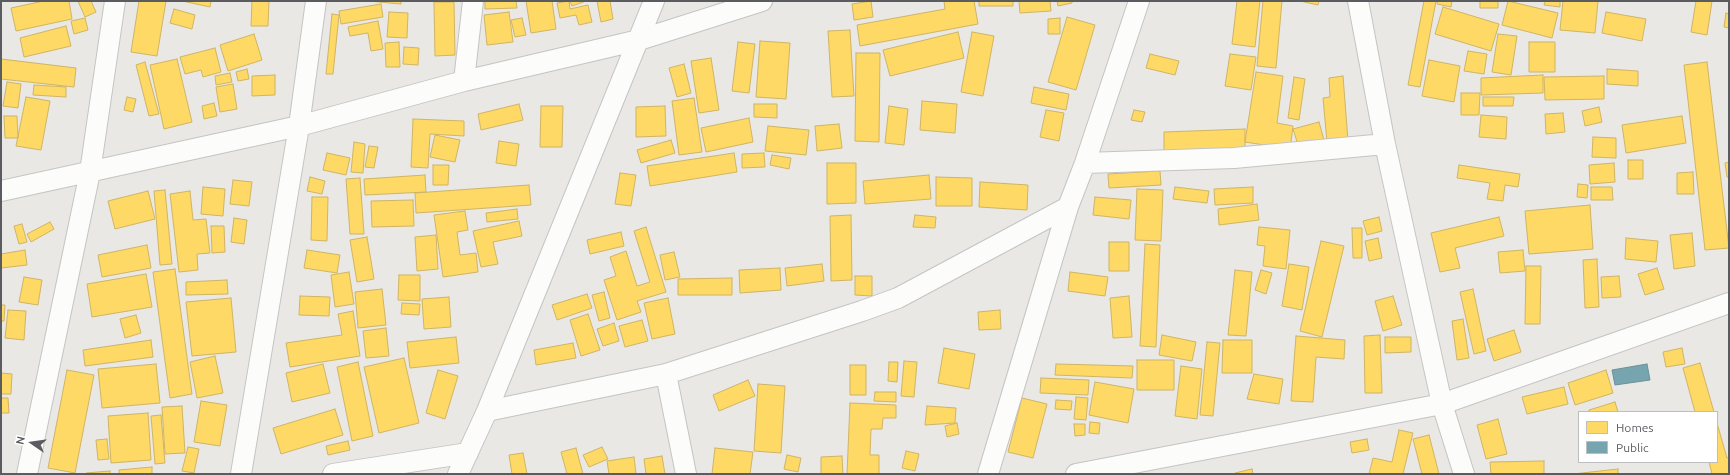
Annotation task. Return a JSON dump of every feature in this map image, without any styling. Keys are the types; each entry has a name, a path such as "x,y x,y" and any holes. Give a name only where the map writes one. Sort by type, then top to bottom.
{"street":[{"path":"27,474 90,172 116,1"},
{"path":"241,474 299,126 316,1"},
{"path":"464,81 473,1"},
{"path":"458,474 487,411 654,1"},
{"path":"1,191 299,126 464,81 639,40 762,1"},
{"path":"988,474 1068,207 1085,163 1139,1"},
{"path":"1358,1 1385,144 1442,404 1464,474"},
{"path":"1085,163 1234,158 1385,144"},
{"path":"487,411 666,374 898,298 1068,207"},
{"path":"1076,474 1442,404 1729,303"},
{"path":"666,374 686,474"},
{"path":"333,474 468,453"}],"building: Homes":[{"path":"44,1 69,1 72,19 16,31 11,8"},
{"path":"78,1 91,1 96,12 85,17"},
{"path":"139,1 166,1 157,56 131,52"},
{"path":"182,1 211,1 210,7"},
{"path":"252,1 269,1 268,26 251,26"},
{"path":"368,1 401,1 401,4"},
{"path":"485,1 516,1 517,8 485,9"},
{"path":"526,1 552,1 556,29 531,33"},
{"path":"569,1 570,9 588,5 592,22 579,25 576,15 560,18 557,3"},
{"path":"570,1 586,1 572,6"},
{"path":"597,1 610,1 613,19 601,22"},
{"path":"871,1 873,17 854,20 852,4"},
{"path":"944,1 974,1 978,24 860,46 857,25 945,9"},
{"path":"979,1 1013,1 1013,6 979,6"},
{"path":"1019,1 1050,1 1051,11 1020,13"},
{"path":"1057,1 1072,1 1072,3 1058,6"},
{"path":"1237,1 1260,1 1255,47 1232,44"},
{"path":"1263,1 1282,1 1276,68 1257,66"},
{"path":"1300,1 1319,1 1318,5"},
{"path":"1424,1 1436,1 1420,87 1408,85"},
{"path":"1437,1 1452,1 1451,7 1437,4"},
{"path":"1480,1 1498,1 1498,8 1480,8"},
{"path":"1508,1 1558,13 1552,38 1502,25"},
{"path":"1545,1 1560,1 1560,7 1544,5"},
{"path":"1563,1 1598,1 1595,33 1560,30"},
{"path":"1696,1 1712,1 1707,35 1691,32"},
{"path":"434,2 454,2 455,55 435,56"},
{"path":"381,4 383,17 341,24 339,11"},
{"path":"1443,7 1499,24 1491,51 1435,34"},
{"path":"174,9 195,15 192,29 170,23"},
{"path":"389,12 408,13 407,38 387,37"},
{"path":"509,12 513,42 487,45 484,15"},
{"path":"1606,12 1646,19 1642,41 1602,33"},
{"path":"1726,13 1729,14 1729,28 1724,27"},
{"path":"332,14 339,15 333,74 326,74"},
{"path":"1067,17 1095,25 1076,90 1048,82"},
{"path":"85,18 88,30 74,34 71,21"},
{"path":"522,18 526,35 515,37 511,20"},
{"path":"1060,18 1060,34 1048,34 1048,19"},
{"path":"378,21 383,49 371,51 368,33 350,36 348,27"},
{"path":"66,26 71,46 24,57 20,38"},
{"path":"850,30 854,96 832,97 828,31"},
{"path":"958,32 964,58 890,76 883,50"},
{"path":"972,32 994,36 983,96 961,92"},
{"path":"254,34 262,60 228,71 220,45"},
{"path":"1498,34 1517,36 1511,75 1492,72"},
{"path":"760,41 790,43 786,99 756,97"},
{"path":"399,42 400,67 386,67 385,43"},
{"path":"738,42 755,44 749,93 732,91"},
{"path":"1529,42 1555,42 1555,72 1529,72"},
{"path":"404,47 419,48 418,65 403,64"},
{"path":"215,48 221,72 203,77 201,70 185,74 180,57"},
{"path":"1468,51 1487,54 1484,74 1464,71"},
{"path":"856,53 880,53 879,142 855,141"},
{"path":"1150,54 1179,61 1175,75 1146,68"},
{"path":"1230,54 1256,57 1251,90 1225,86"},
{"path":"711,58 719,110 699,113 691,61"},
{"path":"1,59 76,68 74,87 1,79"},
{"path":"177,59 192,122 164,129 150,65"},
{"path":"1429,60 1460,66 1454,102 1422,96"},
{"path":"145,62 159,114 149,116 136,65"},
{"path":"1707,62 1729,248 1705,250 1684,65"},
{"path":"684,64 691,93 677,97 669,68"},
{"path":"247,69 249,79 238,81 236,72"},
{"path":"1607,69 1638,71 1638,86 1607,84"},
{"path":"1256,72 1283,76 1277,123 1293,126 1290,149 1245,142"},
{"path":"230,73 232,82 216,85 215,76"},
{"path":"275,75 275,95 252,96 252,76"},
{"path":"1543,75 1543,93 1481,95 1481,78"},
{"path":"1343,76 1348,141 1327,142 1323,98 1330,97 1329,78"},
{"path":"1604,76 1604,99 1545,100 1544,77"},
{"path":"1294,77 1305,79 1299,120 1288,118"},
{"path":"7,82 21,84 18,108 3,106"},
{"path":"233,84 237,109 220,112 216,87"},
{"path":"34,85 66,87 66,97 33,95"},
{"path":"1034,87 1069,94 1066,110 1031,103"},
{"path":"1461,93 1480,93 1479,115 1461,115"},
{"path":"26,97 50,101 41,150 16,146"},
{"path":"127,97 136,99 133,112 124,110"},
{"path":"1483,97 1514,97 1513,106 1483,106"},
{"path":"694,98 702,152 679,155 672,101"},
{"path":"922,101 957,104 955,133 920,130"},
{"path":"214,103 217,116 204,119 202,106"},
{"path":"519,104 523,120 481,130 478,114"},
{"path":"754,104 777,104 777,118 754,117"},
{"path":"541,106 563,106 562,147 540,147"},
{"path":"665,106 666,136 636,137 636,107"},
{"path":"889,106 908,109 904,145 885,143"},
{"path":"1599,107 1602,122 1585,126 1582,111"},
{"path":"1046,110 1064,113 1059,141 1040,137"},
{"path":"1134,110 1145,112 1142,122 1131,120"},
{"path":"1563,113 1565,132 1546,134 1545,114"},
{"path":"1481,115 1507,117 1506,139 1479,137"},
{"path":"4,116 17,116 18,138 5,138"},
{"path":"1682,116 1686,143 1626,153 1622,125"},
{"path":"749,118 753,142 706,152 701,128"},
{"path":"413,119 464,121 464,136 430,134 428,168 411,167"},
{"path":"1319,122 1324,140 1299,148 1293,129"},
{"path":"839,124 842,148 817,151 815,126"},
{"path":"768,126 809,130 806,155 765,151"},
{"path":"1245,129 1245,150 1164,152 1164,132"},
{"path":"435,135 460,140 455,162 430,157"},
{"path":"1593,137 1616,138 1616,158 1592,157"},
{"path":"671,140 675,153 641,163 637,150"},
{"path":"499,141 519,144 516,166 496,163"},
{"path":"354,142 365,144 363,173 351,172"},
{"path":"369,146 378,147 374,168 365,167"},
{"path":"327,153 350,158 346,175 323,170"},
{"path":"734,153 737,172 650,186 647,166"},
{"path":"764,153 765,167 742,168 742,154"},
{"path":"772,155 791,158 789,169 770,165"},
{"path":"1628,160 1643,160 1643,179 1628,179"},
{"path":"1729,162 1729,177 1727,177 1725,163"},
{"path":"827,163 856,163 856,203 827,204"},
{"path":"1614,163 1615,182 1590,184 1589,165"},
{"path":"433,165 449,165 448,185 433,185"},
{"path":"1459,165 1520,174 1518,187 1505,185 1503,201 1487,199 1490,183 1457,178"},
{"path":"1160,171 1161,185 1109,188 1108,174"},
{"path":"1693,172 1694,194 1677,194 1677,173"},
{"path":"620,173 636,175 631,206 615,204"},
{"path":"425,175 426,192 365,195 364,179"},
{"path":"929,175 931,199 865,204 863,181"},
{"path":"310,177 325,181 322,194 307,191"},
{"path":"936,177 972,178 972,206 936,206"},
{"path":"360,178 364,234 350,234 346,179"},
{"path":"233,180 252,182 249,206 230,204"},
{"path":"980,182 1028,185 1027,210 979,207"},
{"path":"1578,184 1588,185 1587,198 1577,197"},
{"path":"529,185 531,205 416,213 415,193"},
{"path":"203,187 225,189 223,216 201,214"},
{"path":"1175,187 1209,191 1207,203 1173,199"},
{"path":"1253,187 1253,203 1215,205 1214,189"},
{"path":"1591,187 1612,187 1613,200 1591,200"},
{"path":"1137,189 1163,190 1161,241 1135,240"},
{"path":"165,190 172,264 160,265 154,191"},
{"path":"148,191 155,219 115,229 108,201"},
{"path":"190,191 193,220 206,219 210,253 197,254 198,270 179,272 170,194"},
{"path":"312,197 328,197 327,241 311,240"},
{"path":"1095,197 1131,200 1129,219 1093,215"},
{"path":"413,200 414,226 372,227 371,201"},
{"path":"1257,204 1259,220 1219,225 1218,209"},
{"path":"1590,205 1593,249 1529,254 1525,211"},
{"path":"517,209 518,219 487,222 486,213"},
{"path":"465,211 468,230 457,232 460,255 476,253 478,272 443,277 434,215"},
{"path":"851,215 852,280 831,281 830,216"},
{"path":"915,215 936,217 935,228 913,227"},
{"path":"1379,217 1382,231 1367,235 1363,221"},
{"path":"1499,217 1504,236 1455,248 1460,268 1440,272 1431,233"},
{"path":"234,218 247,220 244,244 231,242"},
{"path":"519,221 522,236 493,242 498,264 481,267 473,231"},
{"path":"50,222 54,229 31,242 27,234"},
{"path":"22,224 27,242 19,244 14,226"},
{"path":"211,226 224,226 225,252 212,253"},
{"path":"646,227 666,292 637,301 641,312 617,320 604,280 616,276 610,257 626,251 637,286 650,282 634,231"},
{"path":"1259,227 1290,230 1286,269 1263,266 1265,246 1257,245"},
{"path":"1352,228 1362,228 1362,258 1353,258"},
{"path":"621,232 624,246 590,254 587,240"},
{"path":"1692,233 1695,266 1674,269 1670,235"},
{"path":"436,235 438,269 417,271 415,237"},
{"path":"367,237 374,279 357,282 350,240"},
{"path":"1378,238 1382,258 1369,261 1365,241"},
{"path":"1626,238 1658,241 1656,262 1625,259"},
{"path":"1321,241 1344,246 1322,337 1300,331"},
{"path":"1109,242 1129,242 1129,271 1109,271"},
{"path":"1145,244 1160,245 1156,347 1140,346"},
{"path":"147,245 151,268 102,277 98,255"},
{"path":"25,250 27,265 1,268 1,254"},
{"path":"307,250 340,255 337,273 304,268"},
{"path":"1523,250 1525,271 1500,273 1498,252"},
{"path":"674,252 680,277 665,280 660,255"},
{"path":"1597,259 1599,307 1585,308 1583,260"},
{"path":"822,264 824,281 787,286 785,268"},
{"path":"1289,264 1309,267 1302,310 1282,306"},
{"path":"1526,266 1541,266 1540,324 1525,324"},
{"path":"780,268 781,290 740,293 739,270"},
{"path":"1657,268 1664,289 1645,295 1638,274"},
{"path":"175,269 192,394 170,398 153,272"},
{"path":"1235,270 1252,272 1246,336 1228,335"},
{"path":"1261,270 1272,273 1266,294 1255,290"},
{"path":"349,272 354,304 335,307 331,275"},
{"path":"1070,272 1108,277 1105,296 1068,291"},
{"path":"146,274 152,307 92,317 87,284"},
{"path":"399,275 420,275 420,301 398,300"},
{"path":"855,276 872,276 872,296 855,295"},
{"path":"1619,276 1621,297 1602,298 1601,277"},
{"path":"24,277 42,280 38,305 19,302"},
{"path":"732,278 732,295 678,295 678,279"},
{"path":"227,280 228,294 186,295 186,282"},
{"path":"382,289 386,325 358,328 355,292"},
{"path":"1473,289 1486,351 1474,354 1460,292"},
{"path":"604,292 610,318 599,321 592,295"},
{"path":"587,294 592,308 557,320 552,305"},
{"path":"300,296 330,297 329,316 299,315"},
{"path":"1129,296 1132,337 1113,338 1110,298"},
{"path":"1393,296 1402,325 1383,331 1375,301"},
{"path":"449,297 451,327 424,329 422,299"},
{"path":"231,298 236,352 192,356 186,302"},
{"path":"668,298 675,334 652,339 644,303"},
{"path":"402,303 420,304 419,315 401,314"},
{"path":"1,305 5,305 4,321 1,321"},
{"path":"8,310 26,311 24,340 5,338"},
{"path":"1000,310 1001,329 979,330 978,312"},
{"path":"353,311 360,356 290,367 286,343 342,335 338,314"},
{"path":"588,314 600,350 581,356 570,320"},
{"path":"136,315 141,333 125,338 120,319"},
{"path":"1463,319 1469,358 1457,360 1452,321"},
{"path":"642,320 648,341 625,347 619,326"},
{"path":"614,323 619,341 603,346 597,329"},
{"path":"386,328 389,356 366,358 363,331"},
{"path":"1514,330 1521,352 1494,361 1487,339"},
{"path":"1162,335 1196,342 1192,361 1159,355"},
{"path":"1380,335 1382,393 1365,393 1364,336"},
{"path":"1296,336 1345,340 1344,359 1316,357 1313,402 1291,401"},
{"path":"456,337 459,363 410,368 407,342"},
{"path":"1385,337 1411,337 1411,352 1385,353"},
{"path":"151,340 153,357 85,366 83,350"},
{"path":"1223,340 1252,340 1252,373 1222,373"},
{"path":"1207,342 1220,343 1213,416 1200,415"},
{"path":"573,343 576,358 536,365 534,350"},
{"path":"944,348 975,354 969,389 938,383"},
{"path":"1682,348 1685,364 1666,367 1663,352"},
{"path":"215,356 223,393 197,398 190,362"},
{"path":"404,358 419,423 379,433 364,367"},
{"path":"1137,360 1174,360 1174,390 1137,390"},
{"path":"904,361 917,362 914,397 901,396"},
{"path":"358,362 373,436 352,441 337,367"},
{"path":"889,362 898,362 897,382 888,381"},
{"path":"1700,363 1714,411 1695,411 1683,368"},
{"path":"156,364 160,403 102,408 98,369"},
{"path":"323,364 330,393 292,402 286,373"},
{"path":"1056,364 1133,366 1132,378 1055,375"},
{"path":"850,365 866,365 866,395 850,395"},
{"path":"1181,366 1202,369 1197,419 1175,416"},
{"path":"67,370 94,375 75,473 48,468"},
{"path":"438,370 458,376 445,419 426,413"},
{"path":"1606,370 1613,393 1575,405 1568,383"},
{"path":"1,373 12,374 11,394 1,394"},
{"path":"1254,374 1283,379 1279,404 1247,399"},
{"path":"1041,378 1089,380 1088,395 1040,393"},
{"path":"748,380 755,396 719,411 713,395"},
{"path":"1095,382 1134,389 1128,423 1089,415"},
{"path":"758,384 785,386 781,453 754,451"},
{"path":"1564,387 1568,404 1527,414 1522,397"},
{"path":"875,392 896,392 896,402 874,401"},
{"path":"1076,397 1088,398 1086,420 1074,419"},
{"path":"1,398 8,398 9,413 1,413"},
{"path":"1022,398 1047,404 1033,458 1008,452"},
{"path":"1056,400 1072,401 1071,410 1055,409"},
{"path":"201,401 227,405 220,446 194,442"},
{"path":"1615,402 1618,411 1589,411"},
{"path":"850,403 896,405 896,418 883,418 882,429 871,429 870,455 879,455 879,474 847,474"},
{"path":"182,406 185,453 165,454 162,407"},
{"path":"927,406 956,408 955,423 925,425"},
{"path":"335,409 343,435 281,454 273,428"},
{"path":"148,413 151,460 111,463 108,416"},
{"path":"161,415 165,463 155,464 151,416"},
{"path":"1498,419 1507,454 1486,459 1477,425"},
{"path":"1090,422 1100,423 1099,434 1089,433"},
{"path":"957,423 959,434 947,437 945,426"},
{"path":"1074,424 1085,424 1085,435 1075,436"},
{"path":"1718,426 1727,458 1729,457 1729,474 1712,474 1709,463 1718,463"},
{"path":"1399,430 1413,433 1403,474 1369,474 1373,458 1392,462"},
{"path":"1429,435 1439,474 1422,474 1413,439"},
{"path":"107,439 109,459 98,460 96,440"},
{"path":"1367,439 1369,450 1352,453 1350,442"},
{"path":"348,441 350,450 328,455 326,446"},
{"path":"188,447 199,449 194,473 182,471"},
{"path":"602,447 608,459 589,467 583,455"},
{"path":"576,448 583,474 567,474 561,452"},
{"path":"715,448 753,452 750,474 712,474"},
{"path":"906,451 919,454 915,471 902,468"},
{"path":"523,453 527,474 512,474 509,455"},
{"path":"787,455 801,458 798,472 784,469"},
{"path":"662,456 665,474 646,474 644,459"},
{"path":"842,456 843,474 821,474 821,457"},
{"path":"634,457 636,474 609,474 607,461"},
{"path":"1544,461 1544,474 1491,474 1490,462"},
{"path":"152,467 152,474 119,474 119,470"},
{"path":"1252,469 1253,474 1235,474 1235,473"},
{"path":"1618,469 1618,474 1573,474"},
{"path":"110,471 110,474 86,474 86,473"}],"building: Public":[{"path":"1647,364 1650,380 1615,385 1612,370"}]}
